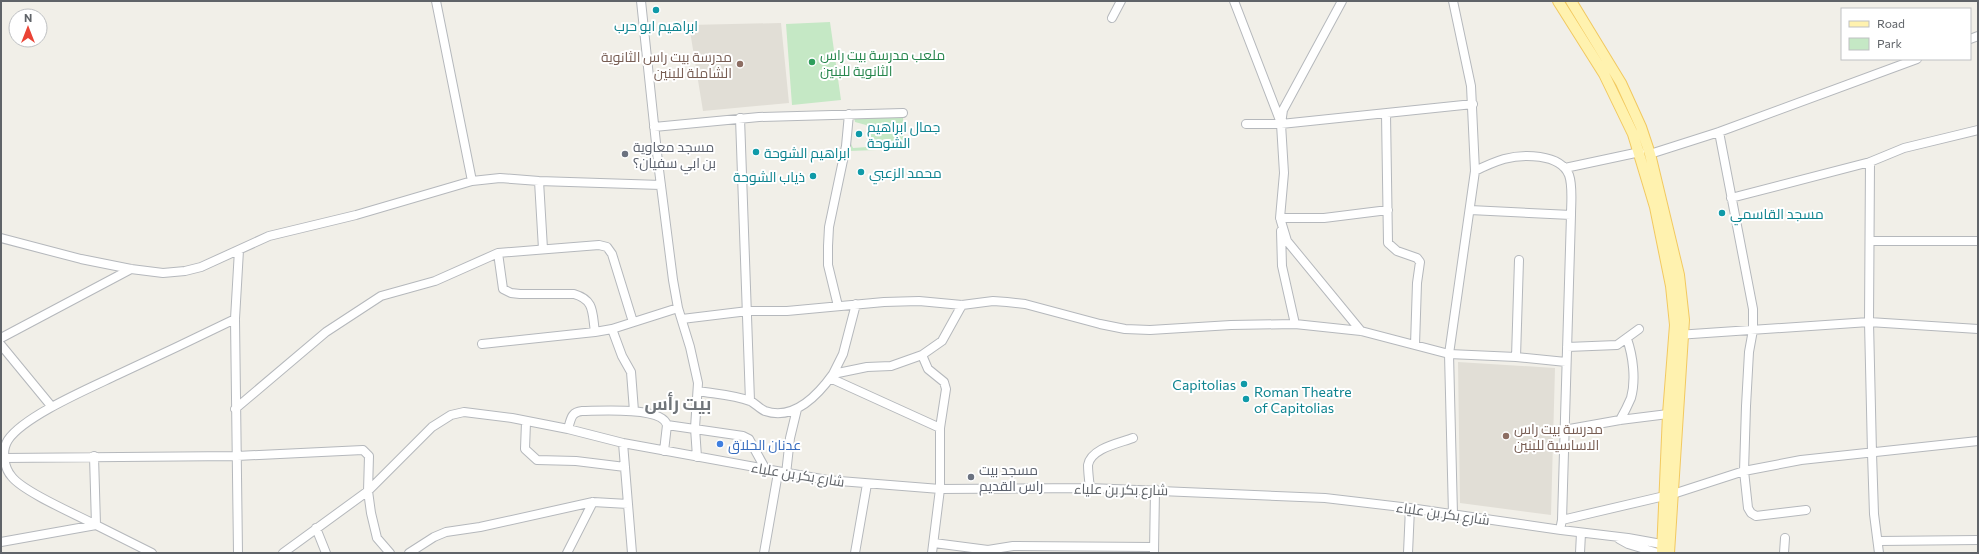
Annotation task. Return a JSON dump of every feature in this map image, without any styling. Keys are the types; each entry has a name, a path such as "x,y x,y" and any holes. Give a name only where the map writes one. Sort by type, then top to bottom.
{"main road":[{"path":"1558,1 1612,88 1627,119 1640,152 1657,217 1671,286 1675,325 1679,335 1664,550"},
{"path":"1570,1 1621,83 1641,127 1650,154 1679,275 1684,320 1679,335 1668,414 1669,495"}],"street":[{"path":"436,1 472,181"},
{"path":"641,1 654,127 678,308 690,347 698,391 695,428 697,457"},
{"path":"1112,18 1122,1"},
{"path":"1234,1 1281,124"},
{"path":"1295,324 1282,266 1281,222 1284,173 1281,124 1285,104 1342,1"},
{"path":"1453,1 1466,59 1472,104 1475,171 1450,354 1453,514"},
{"path":"1650,154 1719,132 1914,60"},
{"path":"1246,124 1281,124 1472,104"},
{"path":"654,127 740,118 903,113"},
{"path":"838,306 828,265 829,227 846,146 849,114"},
{"path":"1386,114 1388,243 1397,251 1417,258 1420,262 1417,283 1415,345"},
{"path":"740,118 748,311 750,402"},
{"path":"1731,198 1870,162 1904,148 1978,130"},
{"path":"1719,132 1750,295 1753,330 1749,352 1744,471 1748,508 1751,513 1756,516 1806,510"},
{"path":"1475,171 1504,159 1526,156 1550,160 1565,168 1640,152"},
{"path":"1870,162 1869,322 1872,453 1874,514 1879,541 1879,553"},
{"path":"1561,530 1571,215 1570,183 1565,168"},
{"path":"1,238 81,259 131,269 163,273 185,271 201,267 269,236 356,215 472,181 500,178 539,181 661,185"},
{"path":"539,181 543,249"},
{"path":"1281,222 1388,210"},
{"path":"1470,210 1571,215"},
{"path":"1281,222 1287,241 1294,251 1361,331"},
{"path":"1870,241 1978,241"},
{"path":"235,409 326,332 375,299 386,294 435,281 498,253 599,245 607,247 612,254 633,322"},
{"path":"238,553 235,319 239,250"},
{"path":"498,253 504,289 511,293 520,294 568,293 581,296 589,301 591,306 595,332"},
{"path":"1516,357 1519,260"},
{"path":"1,338 131,269"},
{"path":"682,319 748,311 787,311 856,304 919,301 962,305 993,301 1019,303 1100,324 1144,330 1295,324 1361,331 1450,354 1516,357 1566,362"},
{"path":"698,391 750,402 765,411 789,412 797,409 821,390 832,376 843,354 856,304"},
{"path":"832,376 867,367 891,366 922,355 942,341 962,305"},
{"path":"482,344 612,329 678,308"},
{"path":"152,553 19,484 11,477 4,458 4,450 8,441 17,430 52,407 235,319"},
{"path":"1679,335 1869,322 1978,329"},
{"path":"612,329 622,356 631,372 634,411"},
{"path":"1566,346 1613,345 1627,340 1639,329"},
{"path":"1620,420 1630,399 1633,385 1631,351 1627,340"},
{"path":"1,345 52,407"},
{"path":"922,355 928,369 942,380 946,387 944,410 940,428 940,489 932,553"},
{"path":"832,376 940,428"},
{"path":"764,553 797,409"},
{"path":"568,429 572,415 575,412 634,411 661,416 666,420 667,425 664,451"},
{"name":"شارع بكر بن علياء","path":"283,553 368,491 432,427 451,415 464,412 568,429 623,443 782,473 867,484 940,489 1155,489 1325,498 1410,508 1581,533 1628,538 1664,550"},
{"path":"1564,430 1620,420 1668,414"},
{"path":"526,422 525,449 537,460 576,461 625,467"},
{"path":"667,425 747,437 766,470"},
{"path":"1090,488 1088,464 1093,455 1098,451 1133,438"},
{"path":"1562,520 1669,495 1744,471 1801,460 1978,442"},
{"path":"623,443 632,553"},
{"path":"4,458 94,456 237,456 363,450 368,456 368,491 377,538 390,553"},
{"path":"94,456 96,525"},
{"path":"855,553 867,484"},
{"path":"934,543 988,551 1013,546 1153,550 1155,489"},
{"path":"409,553 434,537 446,532 480,527 593,502 628,504"},
{"path":"567,553 593,502"},
{"path":"1408,553 1410,508"},
{"path":"1,542 96,525"},
{"path":"316,528 326,553"},
{"path":"1580,553 1581,533"},
{"path":"1784,553 1785,538"},
{"path":"1879,541 1978,540"}],"shaded area":[{"name":"مدرسة بيت راس الثانوية الشاملة للبنين","path":"781,23 789,103 703,111 689,25"},
{"name":"مدرسة بيت راس الاساسية للبنين","path":"1458,362 1555,368 1551,515 1460,503"}],"green space":[{"name":"ملعب مدرسة بيت راس الثانوية للبنين","path":"830,22 841,100 792,105 786,24"},
{"path":"903,114 904,149 849,151 849,140 853,148 868,147 868,130 866,125 855,122 854,117"}],"place":[{"name":"ابراهيم ابو حرب","path":"656,10"},
{"name":"ملعب مدرسة بيت راس الثانوية للبنين","path":"812,62"},
{"name":"مدرسة بيت راس الثانوية الشاملة للبنين","path":"740,64"},
{"name":"جمال ابراهيم الشوحة","path":"859,134"},
{"name":"ابراهيم الشوحة","path":"756,152"},
{"name":"مسجد معاوية بن ابي سفيان؟","path":"625,154"},
{"name":"محمد الزعبي","path":"861,172"},
{"name":"ذياب الشوحة","path":"813,176"},
{"name":"مسجد القاسمي","path":"1722,213"},
{"name":"Capitolias","path":"1244,384"},
{"name":"Roman Theatre of Capitolias","path":"1246,399"},
{"name":"مدرسة بيت راس الاساسية للبنين","path":"1506,436"},
{"name":"عدنان الحلاق","path":"720,444"},
{"name":"مسجد بيت راس القديم","path":"971,477"}],"district":[{"name":"بيت رأس","path":"678,403"}]}
